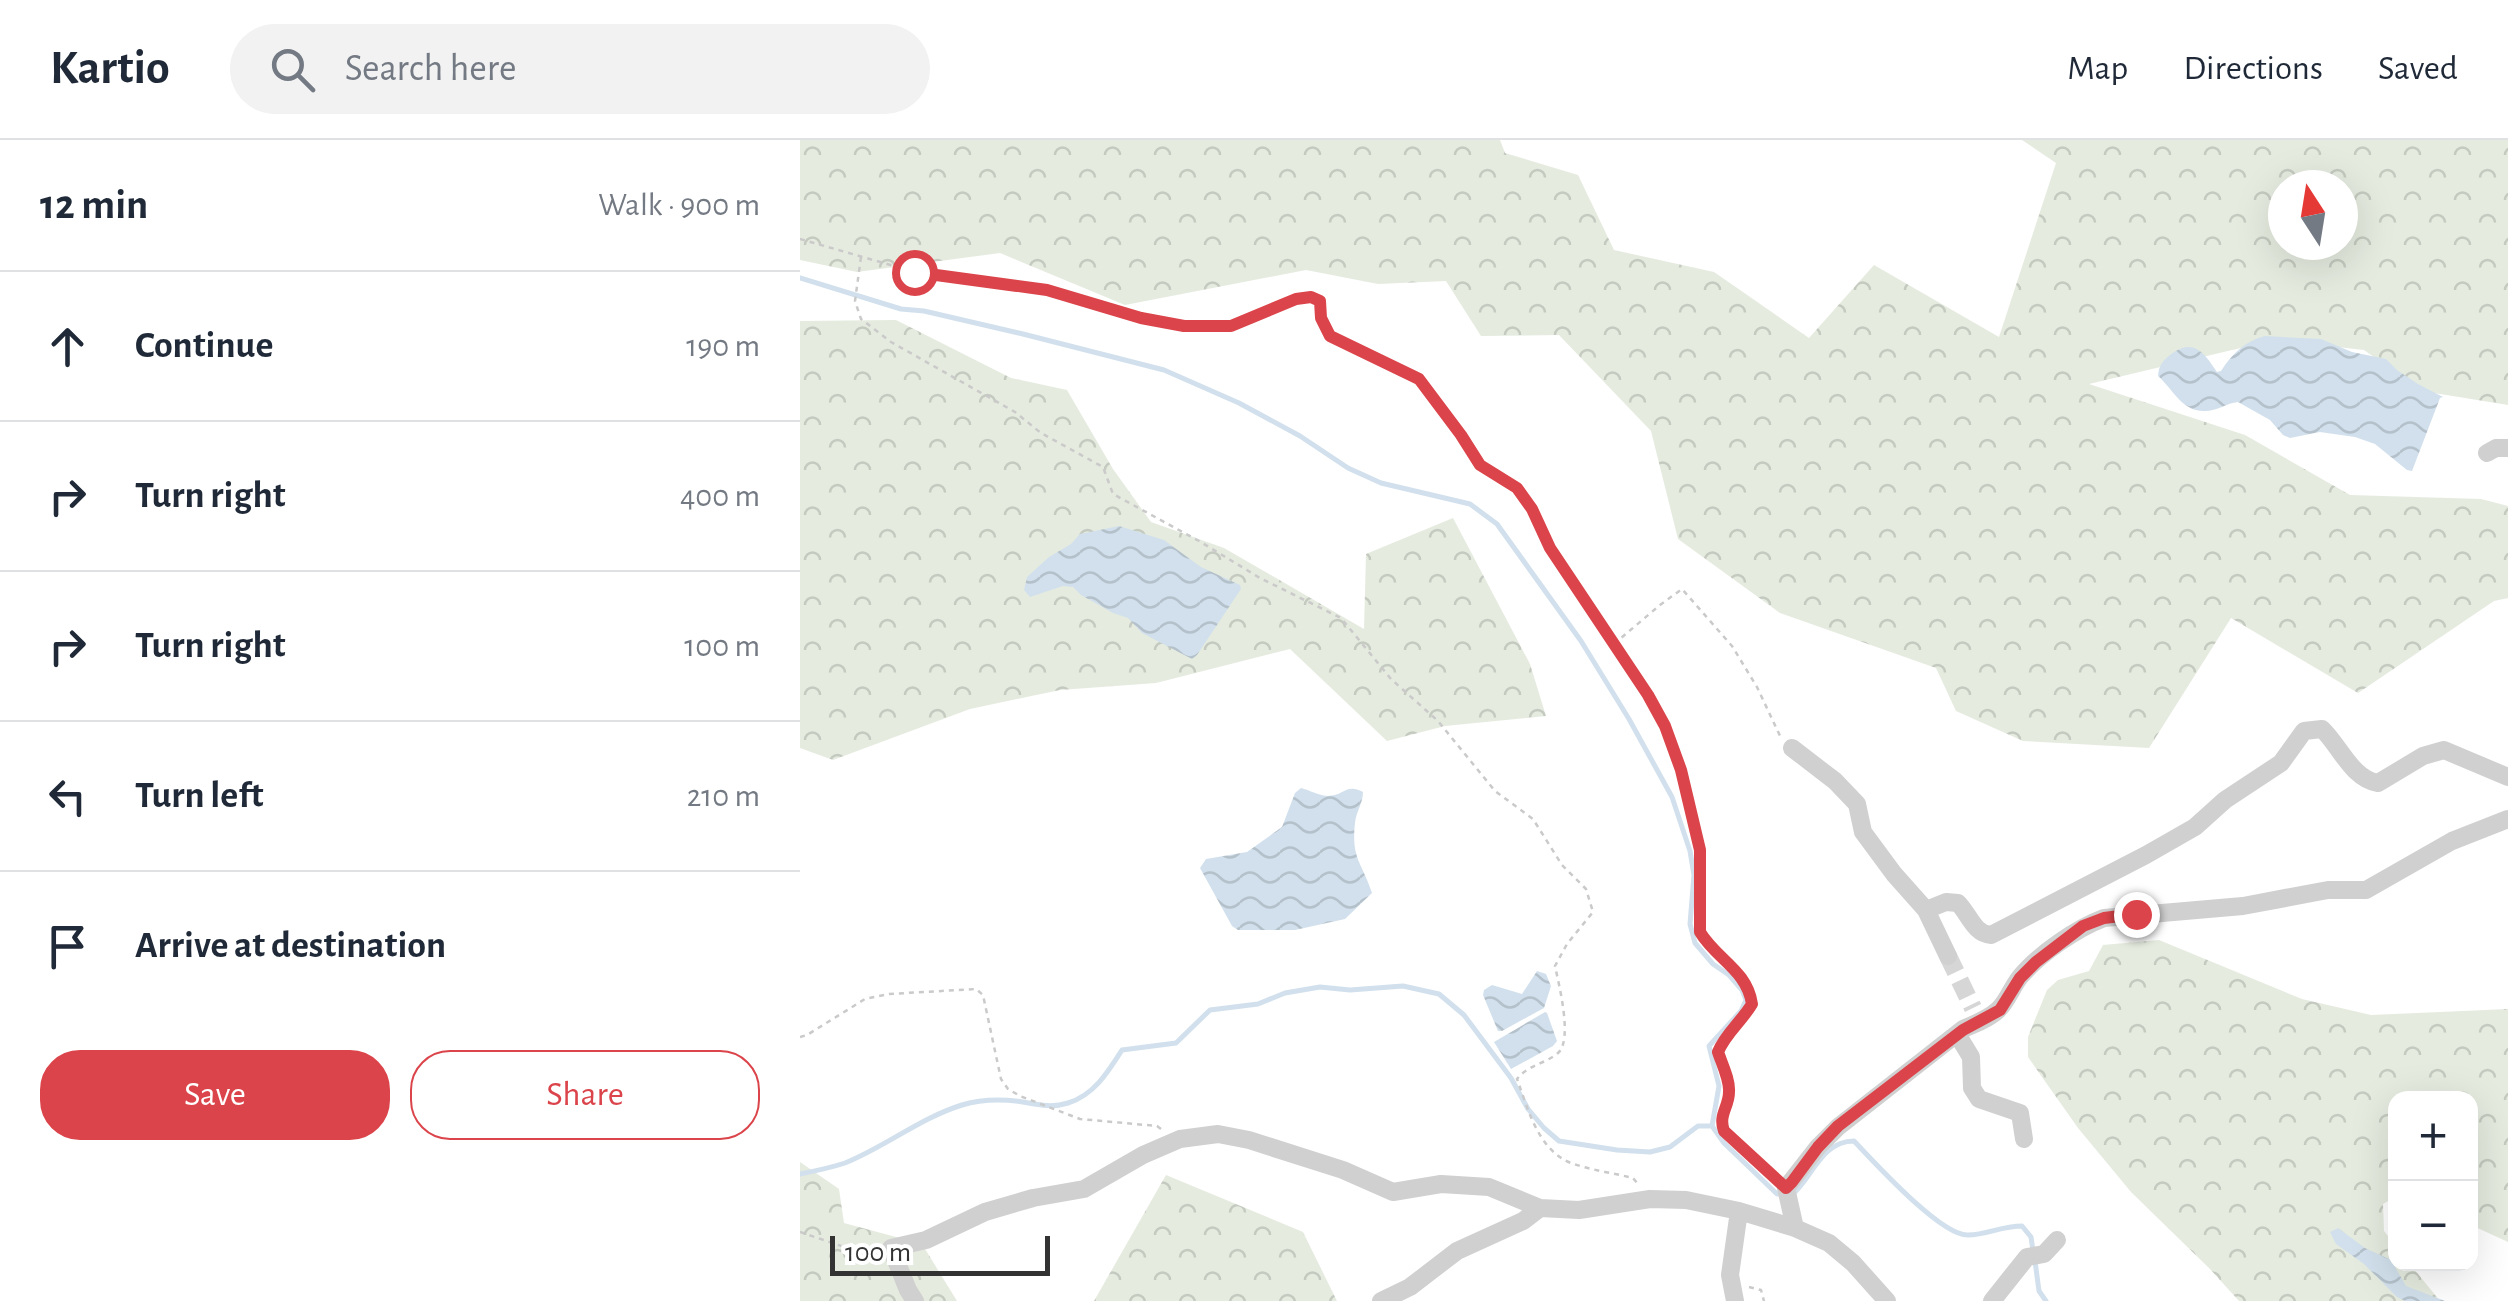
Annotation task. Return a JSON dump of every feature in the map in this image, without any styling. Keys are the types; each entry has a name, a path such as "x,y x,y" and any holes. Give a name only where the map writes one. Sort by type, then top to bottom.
{"street":[{"path":"2487,452 2508,448"},
{"path":"1926,910 1946,902 1958,903 1976,928 1991,935 2195,827 2225,800 2281,763 2304,731 2322,729 2360,776 2370,782 2378,783 2423,756 2444,750 2508,777"},
{"path":"1792,748 1835,781 1857,804 1863,832 1926,910 1948,956"},
{"path":"1792,1219 1786,1188 1838,1126 1976,1015 2000,1010 2020,978 2083,926 2104,918 2243,906 2328,890 2366,890 2452,841 2506,819"},
{"path":"1957,1034 1971,1056 1972,1088 1980,1099 2020,1113 2024,1139"},
{"path":"915,1301 891,1248 926,1240 985,1212 1084,1189 1180,1139 1218,1134 1324,1164 1393,1192 1441,1184 1489,1187 1540,1208 1579,1210 1650,1199 1686,1200 1792,1219 1856,1266 1886,1301"},
{"path":"1381,1301 1410,1287 1457,1251 1523,1221 1540,1208"},
{"path":"1733,1295 1730,1275 1739,1211"},
{"path":"1992,1301 2028,1257 2044,1254 2057,1240"}],"path":[{"path":"800,239 914,272 1047,290 1141,318 1184,326 1231,326 1296,299 1311,297 1320,301 1321,318 1330,336 1419,379 1480,465 1517,488 1532,509 1550,548 1665,726 1681,770 1700,850 1700,932 1706,943 1744,979 1751,996 1752,1004 1745,1016 1718,1052 1730,1093 1721,1124 1786,1188"},
{"path":"861,256 856,300 862,319 891,342 1102,467 1113,494 1260,578 1341,618 1392,679 1438,721 1495,791 1533,819 1562,864 1586,889 1594,912 1567,944 1555,966 1563,1048 1517,1079 1533,1124 1568,1162 1632,1178 1650,1199"},
{"path":"1613,645 1682,589 1732,646 1757,687 1777,733 1792,748"},
{"path":"800,1037 866,999 890,994 976,990 983,995 1001,1079 1008,1089 1080,1119 1156,1126 1180,1139"},
{"path":"800,1232 865,1254 891,1248"},
{"path":"1733,1295 1749,1287 1761,1290 1764,1301"}],"green space":[{"path":"800,140 1500,140 1505,153 1578,175 1614,250 1714,272 1809,338 1874,265 1999,337 2056,163 2022,140 2508,140 2508,405 2422,391 2364,350 2274,340 2089,384 2245,435 2350,495 2481,499 2508,506 2508,598 2494,601 2358,693 2231,618 2149,748 2023,741 1956,711 1936,668 1780,613 1678,539 1651,431 1559,335 1481,336 1446,281 1378,284 1306,270 1125,305 1000,253 857,272 800,260"},
{"path":"896,320 1011,378 1067,390 1113,469 1151,522 1224,548 1364,629 1366,554 1453,518 1530,664 1546,716 1445,726 1387,741 1290,649 1156,683 1060,690 970,709 833,760 800,748 800,321"},
{"path":"2159,940 2302,999 2371,1015 2508,1009 2508,1242 2478,1228 2478,1091 2388,1091 2388,1201 2383,1204 2388,1271 2416,1271 2440,1301 2239,1301 2131,1192 2078,1128 2028,1057 2028,1037 2047,990 2058,980 2089,971 2103,945"},
{"path":"800,1162 839,1189 844,1223 922,1244 957,1301 800,1301"},
{"path":"1166,1175 1303,1232 1337,1301 1094,1301"}],"water":[{"path":"2265,336 2321,339 2352,352 2386,359 2418,384 2443,397 2412,471 2375,444 2355,437 2320,432 2290,438 2270,420 2238,402 2209,411 2190,408 2158,376 2163,362 2186,347 2198,350 2217,372 2221,371 2245,345"},
{"path":"1119,526 1164,540 1201,567 1240,585 1241,589 1192,659 1142,633 1128,618 1081,595 1073,587 1063,586 1030,597 1024,590 1027,577 1080,534"},
{"path":"1301,788 1328,796 1349,789 1363,792 1354,835 1358,860 1372,893 1345,919 1295,930 1238,930 1232,926 1200,868 1206,859 1247,852 1282,827 1295,793"},
{"path":"1537,971 1546,974 1551,986 1544,1008 1498,1031 1484,990 1492,985 1522,994"},
{"path":"1545,1012 1557,1041 1511,1069 1494,1042"},
{"path":"2338,1228 2388,1259 2388,1271 2397,1271 2406,1286 2445,1301 2405,1301 2397,1297 2364,1264 2336,1244 2330,1232"}],"waterway":[{"path":"800,278 901,309 924,311 1164,370 1239,403 1348,468 1381,483 1470,504 1497,524 1581,641 1672,797 1694,875 1690,924 1695,943 1729,975 1746,1000 1709,1046 1719,1086 1712,1126 1724,1143 1777,1194 1782,1194"},
{"path":"800,1174 845,1163 962,1105 992,1100 1068,1103 1093,1089 1122,1050 1176,1043 1210,1010 1258,1004 1285,993 1320,987 1350,990 1403,986 1439,994 1464,1015 1511,1078 1528,1109 1559,1141 1650,1152 1670,1147 1698,1126 1712,1126"},
{"path":"1793,1194 1826,1153 1854,1141 1942,1224 1968,1235 2022,1226 2031,1237 2033,1251"},
{"path":"2035,1261 2039,1291 2046,1301"}],"tunnel":[{"path":"1948,956 1973,1008"}],"route":[{"path":"914,272 1047,290 1141,318 1184,326 1231,326 1296,299 1311,297 1320,301 1321,318 1330,336 1419,379 1480,465 1517,488 1532,509 1550,548 1665,726 1681,770 1700,850 1700,932 1706,943 1744,979 1751,996 1752,1004 1745,1016 1718,1052 1730,1093 1721,1124 1786,1188 1838,1126 1963,1030 2000,1010 2020,978 2036,962 2083,926 2104,918 2136,914"}]}
